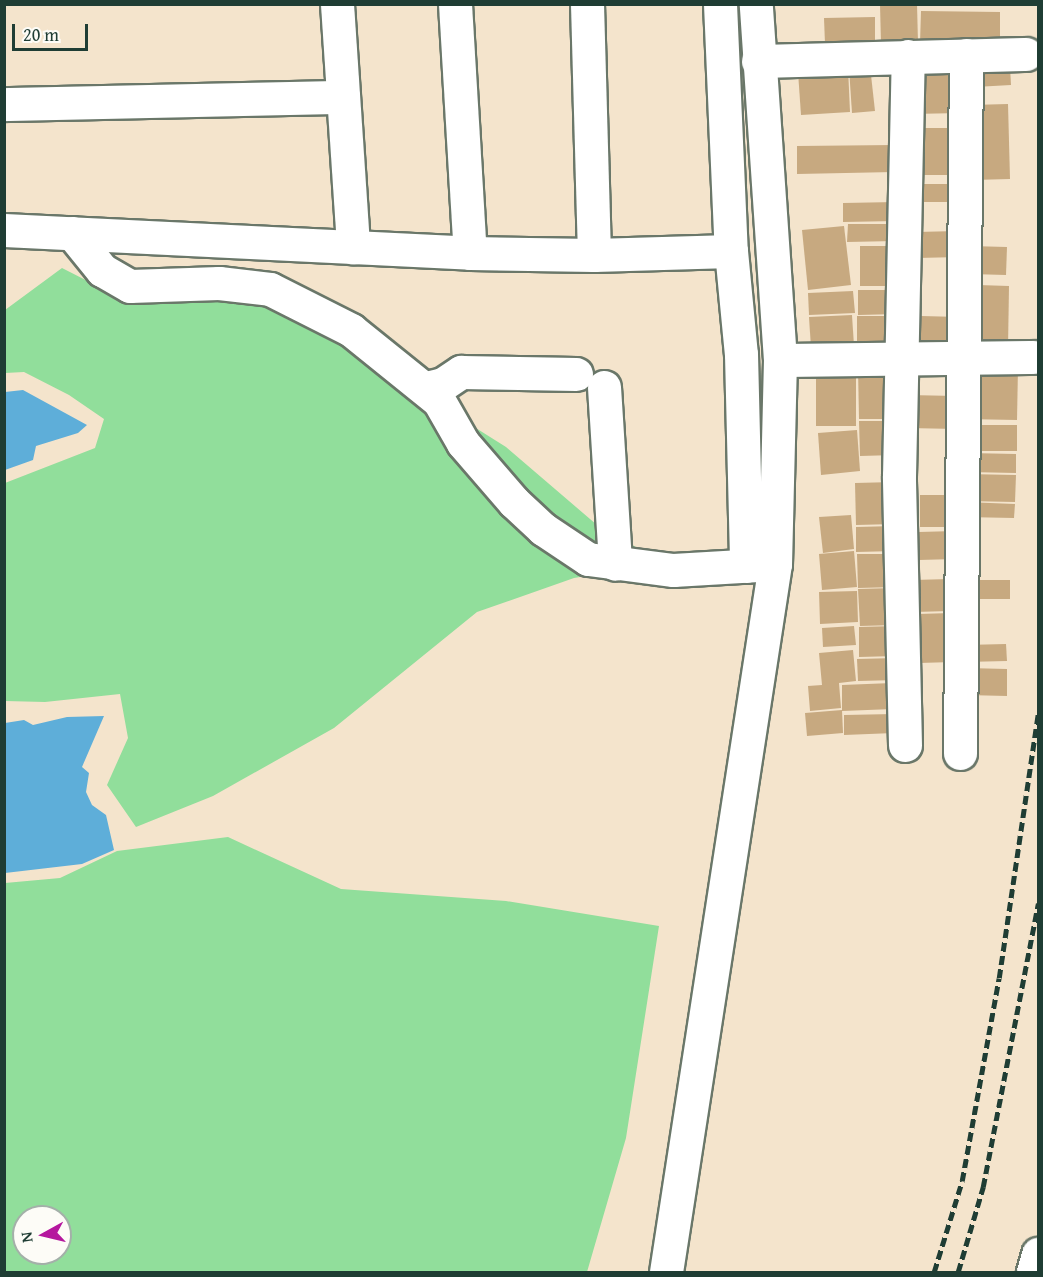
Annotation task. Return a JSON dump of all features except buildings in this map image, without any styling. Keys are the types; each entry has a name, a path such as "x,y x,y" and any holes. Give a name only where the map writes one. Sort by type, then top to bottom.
{"street":[{"path":"337,4 353,247"},
{"path":"455,4 470,253"},
{"path":"587,4 594,255"},
{"path":"720,4 731,251 761,565"},
{"path":"666,1272 761,565 780,360 756,4"},
{"path":"759,61 1026,54"},
{"path":"960,753 960,357 966,55"},
{"path":"905,746 899,476 908,56"},
{"path":"4,104 343,97"},
{"path":"4,230 470,253 594,255 731,251"},
{"path":"72,233 102,270 130,286 219,283 260,288 309,305 351,330 426,388 439,401 463,443 514,502 543,529 588,559 673,570 761,565"},
{"path":"780,360 1033,357"},
{"path":"426,388 461,372 590,380 615,564"},
{"path":"1033,1272 1038,1254"}],"green space":[{"path":"62,268 117,296 261,293 506,447 597,525 664,563 574,578 477,612 334,728 213,796 136,827 107,785 128,738 120,694 45,702 5,701 5,483 95,448 104,419 69,395 24,372 5,373 5,310"},
{"path":"228,837 341,889 506,901 659,926 626,1138 587,1272 5,1272 5,883 60,878 117,851"}],"water":[{"path":"23,390 87,425 78,433 36,446 33,460 5,470 5,392"},
{"path":"104,716 82,767 89,773 86,792 92,805 106,815 114,850 82,864 5,873 5,723 24,720 33,725 67,717"}],"railway":[{"path":"934,1272 962,1181 999,978 1038,714"},
{"path":"958,1272 983,1187 1038,903"}]}
